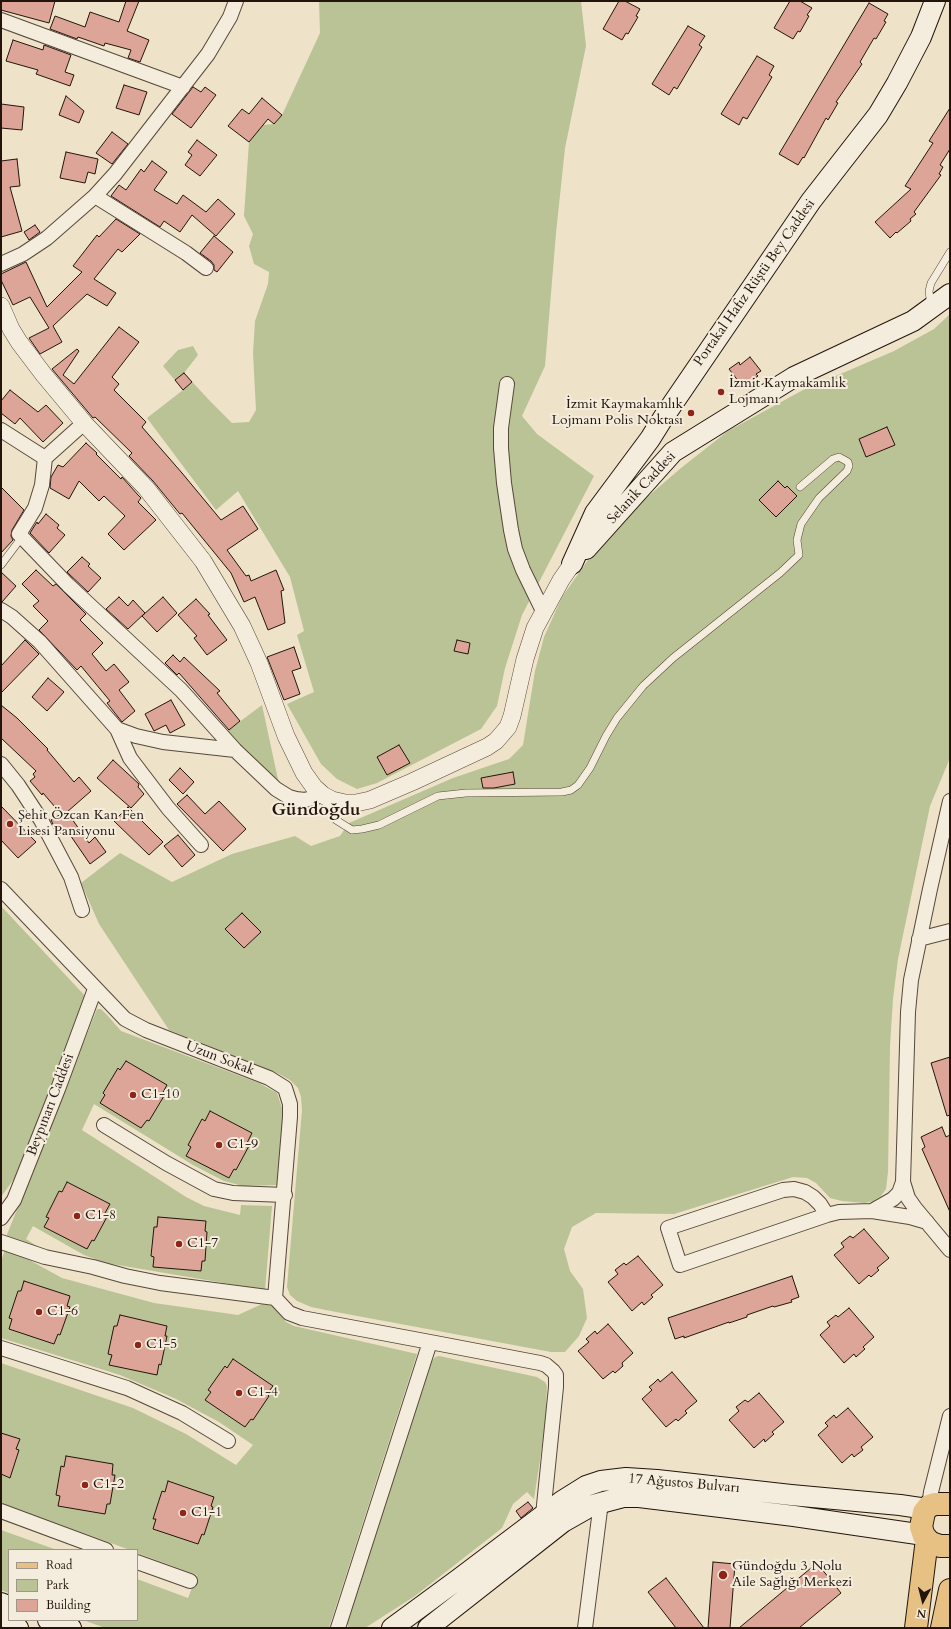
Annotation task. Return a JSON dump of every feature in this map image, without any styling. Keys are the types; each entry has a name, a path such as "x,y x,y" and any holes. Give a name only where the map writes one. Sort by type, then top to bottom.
{"main road":[{"name":"Portakal Hafız Rüştü Bey Caddesi","path":"572,564 596,513 650,439 669,408 811,201 878,115 921,38 935,1"},
{"name":"Selanik Caddesi","path":"572,564 672,452 794,377 913,321 932,309 950,294"},
{"name":"17 Ağustos Bulvarı","path":"428,1628 563,1522 587,1501 601,1481 639,1478 791,1495 935,1507"},
{"name":"17 Ağustos Bulvarı","path":"392,1628 543,1515 587,1501 624,1496 639,1497 925,1537"},
{"path":"916,1628 925,1537 922,1527 922,1520 935,1507"},
{"path":"925,1537 934,1545 950,1546"},
{"path":"942,1628 950,1590"},
{"path":"51,1621 71,1628"},
{"path":"1,1622 18,1628"}],"street":[{"path":"1,264 36,247 95,196 115,174 217,41 236,1"},
{"path":"1,20 183,87"},
{"path":"95,196 173,244 206,268"},
{"path":"1,306 11,329 19,342 44,375 84,423 146,488 203,561 242,626 259,663 286,736 304,773 314,787 328,798"},
{"path":"507,384 501,428 501,448 504,483 511,530 515,549 523,570 543,612"},
{"path":"84,423 45,458 39,498 33,512 19,534 68,584 180,690 235,750 276,789 289,797 305,800 328,798 345,803 356,803 370,800 487,747 496,741 508,727 512,716 529,643 543,612 572,564"},
{"path":"1,430 45,458"},
{"path":"1,610 12,617 40,642 117,729 130,758 160,798 201,845"},
{"path":"117,729 136,736 157,741 235,750"},
{"path":"1,764 18,785 45,827 71,878 82,910"},
{"path":"872,1211 893,1199 899,1193 903,1182 908,1012 911,980 950,801"},
{"name":"Uzun Sokak","path":"1,889 95,989 129,1022 268,1078 285,1088 290,1104 290,1117 285,1195 275,1298"},
{"path":"919,939 950,931"},
{"name":"Beypınarı Caddesi","path":"1,1218 14,1200 58,1089 95,989"},
{"path":"104,1125 166,1163 214,1189 233,1193 285,1195"},
{"path":"903,1182 908,1198 950,1250"},
{"path":"827,1214 813,1197 805,1192 794,1189 783,1190 668,1228 680,1265 827,1214 872,1211 910,1217 927,1222"},
{"path":"1,1242 45,1258 93,1267 125,1276 168,1284 275,1298 289,1313 302,1318 546,1365 556,1375 556,1387 543,1515"},
{"path":"338,1628 430,1342"},
{"path":"1,1348 127,1388 182,1413 228,1441"},
{"path":"935,1507 934,1478 950,1416"},
{"path":"585,1628 587,1501"},
{"path":"1,1511 103,1549"},
{"path":"138,1562 190,1581"}],"lane":[{"path":"932,309 929,291 931,283 950,252"},
{"path":"328,798 333,816 336,820 352,830 362,830 392,820 438,796 466,793 562,792 578,786 590,768 617,718 644,686 673,658 780,573 799,555 797,540 801,524 819,498 847,471 849,466 848,462 839,457 833,459 800,487"},
{"path":"1,565 22,537"}],"green space":[{"path":"319,1 581,1 586,46 565,148 545,366 522,416 537,434 594,476 522,615 505,668 497,706 481,729 377,783 357,789 337,779 321,764 287,704 314,692 297,635 304,631 290,577 238,491 216,510 147,418 183,390 163,366 178,350 193,346 198,355 184,373 210,401 232,423 249,422 256,410 253,353 255,321 268,284 269,272 254,264 249,246 253,234 244,216 249,142 262,125 274,124 282,115 320,33"},
{"path":"950,314 950,758 930,806 898,959 893,999 890,1046 888,1172 886,1189 881,1196 873,1201 865,1203 842,1201 830,1198 816,1183 807,1178 793,1177 674,1214 596,1213 572,1227 564,1249 570,1271 583,1289 587,1318 579,1336 565,1352 551,1352 336,1312 311,1307 297,1301 290,1295 287,1287 302,1110 301,1097 298,1088 290,1080 279,1074 169,1030 99,924 81,883 120,853 172,882 232,854 295,836 311,846 340,836 349,823 453,778 509,759 523,745 535,671 544,637 562,597 595,550 624,517 681,468 728,431 803,390 894,351 934,329"},
{"path":"262,705 279,784 226,732"},
{"path":"1,906 88,999 34,1138 16,1176 1,1197"},
{"path":"97,1009 101,1009 121,1031 259,1083 277,1093 284,1114 278,1185 243,1186 224,1181 193,1165 94,1104 82,1130 186,1197 204,1206 240,1215 241,1205 272,1206 265,1290 106,1263 84,1255 33,1226 26,1239 48,1253 6,1237"},
{"path":"6,1247 62,1278 154,1303 238,1315 262,1304 273,1306 286,1322 294,1326 417,1354 329,1628 105,1628 86,1621 138,1621 138,1579 188,1598 197,1575 138,1553 138,1549 127,1549 1,1503 1,1363 133,1408 186,1434 236,1465 253,1445 219,1422 176,1399 120,1375 1,1338 1,1261"},
{"path":"439,1356 537,1377 545,1382 547,1386 545,1427 534,1499 527,1492 513,1504 502,1528 415,1596 365,1628 349,1628 347,1623 432,1361 435,1357"},
{"path":"1,1530 54,1549 8,1549 8,1593 1,1590"}],"building":[{"path":"1,1 55,1 49,23 1,10"},
{"path":"126,1 139,1 127,31 149,40 140,62 128,58 131,50 105,43 104,46 78,37 77,39 50,29 55,16 85,27 90,12 119,22"},
{"path":"619,1 625,1 640,9 636,16 638,17 628,34 626,33 622,40 603,29"},
{"path":"790,1 800,1 812,8 807,15 809,16 800,32 798,31 793,39 774,28"},
{"path":"869,3 888,14 884,21 886,22 876,39 874,38 860,62 862,64 836,102 838,103 828,120 826,118 804,158 803,157 798,165 779,154"},
{"path":"688,26 705,36 699,45 702,47 677,89 674,87 669,95 652,84"},
{"path":"13,40 43,50 44,45 71,55 65,72 74,75 70,86 36,74 38,70 6,61"},
{"path":"757,56 774,66 769,75 772,77 747,119 743,117 739,125 721,114"},
{"path":"124,85 147,92 139,115 116,108"},
{"path":"193,87 201,92 205,87 216,95 191,128 172,114"},
{"path":"66,96 84,111 79,123 59,115"},
{"path":"262,98 282,115 274,124 268,119 249,142 228,126 242,109 249,114"},
{"path":"1,104 24,107 22,130 1,128"},
{"path":"950,108 950,149 940,165 943,167 939,174 941,175 914,212 916,214 910,219 911,221 890,238 875,222 911,189 905,186 933,143 929,141"},
{"path":"112,132 128,144 112,164 96,153"},
{"path":"197,140 217,155 200,176 185,165 192,155 188,152"},
{"path":"66,152 98,159 95,174 88,172 85,183 60,178"},
{"path":"17,159 20,186 10,187 22,231 1,237 1,161"},
{"path":"152,161 167,172 154,190 177,204 183,195 206,212 218,199 235,214 216,236 192,215 180,232 164,221 160,227 111,196 119,185 126,190 141,169 144,172"},
{"path":"116,219 140,234 122,252 118,249 94,279 116,293 107,306 87,294 53,326 62,342 40,354 29,338 49,328 30,297 13,305 1,280 1,274 26,262 47,307 82,272 73,266 97,235 99,237"},
{"path":"35,225 40,232 29,240 24,232"},
{"path":"214,236 233,252 217,272 214,270 214,265 211,261 200,253"},
{"path":"119,327 139,342 112,377 119,384 114,390 146,422 142,427 221,520 243,506 258,529 227,550 246,576 249,575 251,581 276,570 284,590 281,591 285,623 268,630 255,597 244,602 231,573 182,513 180,514 153,481 129,456 132,453 95,417 93,418 52,369 77,349 79,351 63,375 74,384"},
{"name":"İzmit Kaymakamlık Lojmanı","path":"750,357 761,371 756,374 758,376 742,386 729,369 739,362 740,365"},
{"path":"184,373 192,382 183,390 175,380"},
{"path":"10,390 38,412 46,405 63,423 43,442 20,418 15,424 1,413 1,401"},
{"path":"887,427 895,445 866,457 859,439"},
{"path":"86,443 121,479 122,477 141,498 138,502 156,520 124,550 108,534 125,516 104,496 99,501 79,481 69,499 50,488 51,477 58,465 63,467"},
{"path":"778,481 785,488 787,486 797,496 776,517 759,500"},
{"path":"1,487 24,510 12,530 11,536 13,540 1,553"},
{"path":"46,514 59,525 57,528 65,535 49,553 30,533 37,522 38,524"},
{"path":"82,557 90,564 88,566 101,578 88,592 67,572"},
{"path":"36,570 53,586 56,584 86,614 80,620 103,643 92,654 106,671 114,664 129,682 119,690 135,711 122,722 107,703 110,701 81,666 77,670 39,630 48,621 33,606 39,601 22,584"},
{"path":"1,572 16,586 2,602 1,602"},
{"path":"119,597 128,606 133,600 145,613 128,629 106,609"},
{"path":"163,597 177,613 157,632 142,616"},
{"path":"196,599 210,614 208,615 227,640 207,655 194,638 197,636 178,615"},
{"path":"25,640 39,654 1,693 1,666"},
{"path":"457,640 470,643 468,654 454,651"},
{"path":"294,647 301,668 292,671 300,694 284,700 267,657"},
{"path":"173,655 180,662 184,657 220,691 217,693 240,721 229,730 179,673 177,675 165,663"},
{"path":"48,678 64,692 47,711 32,697"},
{"path":"171,700 185,725 170,733 166,725 154,731 145,714"},
{"path":"1,705 17,718 48,749 47,750 74,782 79,777 91,791 67,812 89,843 95,837 106,852 90,864 66,829 58,835 51,820 61,814 43,793 42,795 30,781 35,777 33,774 36,771 1,738"},
{"path":"399,745 410,763 387,775 377,757"},
{"path":"113,760 139,784 138,787 144,794 131,808 97,778"},
{"path":"180,768 194,782 183,794 169,780"},
{"path":"513,772 515,784 494,788 483,788 481,778"},
{"path":"187,795 205,814 219,801 246,829 223,851 177,804"},
{"name":"Şehit Özcan Kan Fen Lisesi Pansiyonu","path":"1,806 36,842 18,858 1,840"},
{"path":"128,807 163,842 149,855 114,821"},
{"path":"178,835 195,855 182,867 164,846"},
{"path":"242,913 261,932 244,948 225,929"},
{"path":"950,1057 950,1115 947,1116 931,1063"},
{"name":"C1-10","path":"126,1061 167,1085 162,1094 164,1096 149,1121 147,1120 141,1128 100,1103 105,1095 103,1093 118,1068 120,1070"},
{"name":"C1-9","path":"210,1111 252,1133 247,1143 250,1144 236,1170 234,1169 229,1178 186,1156 191,1147 188,1145 202,1119 205,1121"},
{"path":"942,1127 946,1137 950,1135 950,1212 922,1149 925,1147 921,1137"},
{"name":"C1-8","path":"67,1182 110,1204 105,1213 108,1215 94,1241 92,1240 87,1249 44,1227 49,1218 46,1217 59,1191 62,1192"},
{"name":"C1-7","path":"158,1217 206,1221 205,1231 207,1232 205,1261 202,1261 201,1271 153,1267 154,1257 151,1256 154,1227 157,1227"},
{"path":"864,1229 889,1258 877,1268 879,1270 871,1277 869,1275 859,1284 834,1255 844,1247 841,1243 850,1236 853,1238"},
{"path":"638,1256 663,1285 651,1295 653,1297 644,1305 642,1302 632,1311 608,1282 618,1274 615,1270 624,1263 626,1265"},
{"path":"792,1276 799,1297 791,1300 792,1302 773,1306 747,1315 747,1317 684,1338 684,1336 675,1339 668,1318"},
{"name":"C1-6","path":"24,1281 70,1296 67,1306 70,1307 60,1335 58,1334 54,1344 9,1329 12,1319 9,1318 18,1291 21,1291"},
{"path":"849,1308 874,1337 863,1347 865,1349 856,1357 854,1354 844,1363 820,1335 830,1326 827,1322 836,1315 838,1317"},
{"name":"C1-5","path":"120,1315 167,1326 165,1336 167,1336 161,1365 159,1364 157,1375 109,1365 112,1355 108,1354 114,1326 117,1326"},
{"path":"608,1324 633,1353 622,1363 623,1366 615,1373 613,1371 603,1379 578,1351 589,1342 586,1339 595,1331 597,1334"},
{"name":"C1-4","path":"233,1359 273,1386 267,1394 269,1396 253,1420 251,1419 245,1427 205,1400 211,1392 208,1390 225,1366 227,1368"},
{"path":"672,1372 697,1401 685,1411 687,1413 678,1421 676,1419 666,1427 642,1399 652,1390 649,1387 658,1379 660,1382"},
{"path":"759,1393 784,1422 772,1432 774,1434 765,1442 764,1439 754,1448 729,1420 739,1411 736,1407 745,1400 748,1402"},
{"path":"848,1408 873,1437 861,1447 863,1450 854,1457 852,1454 842,1463 818,1435 828,1426 825,1423 834,1415 836,1418"},
{"path":"1,1433 20,1439 16,1449 19,1450 10,1478 1,1474"},
{"name":"C1-2","path":"66,1456 113,1464 112,1475 115,1475 110,1504 107,1504 105,1514 58,1506 60,1496 56,1495 61,1466 64,1467"},
{"name":"C1-1","path":"168,1481 214,1497 211,1506 213,1507 204,1535 202,1534 198,1544 153,1529 156,1519 153,1519 162,1491 165,1492"},
{"path":"528,1502 533,1508 521,1518 516,1511"},
{"path":"713,1562 735,1564 730,1628 708,1628"},
{"path":"817,1563 841,1593 799,1628 739,1628"},
{"path":"666,1578 704,1628 676,1628 648,1592"}],"place":[{"name":"İzmit Kaymakamlık Lojmanı","path":"721,392"},
{"name":"İzmit Kaymakamlık Lojmanı Polis Noktası","path":"691,413"},
{"name":"Şehit Özcan Kan Fen Lisesi Pansiyonu","path":"10,824"},
{"name":"C1-10","path":"133,1095"},
{"name":"C1-9","path":"219,1145"},
{"name":"C1-8","path":"77,1216"},
{"name":"C1-7","path":"179,1244"},
{"name":"C1-6","path":"39,1312"},
{"name":"C1-5","path":"138,1345"},
{"name":"C1-4","path":"239,1393"},
{"name":"C1-2","path":"85,1485"},
{"name":"C1-1","path":"183,1513"},
{"name":"Gündoğdu 3 Nolu Aile Sağlığı Merkezi","path":"723,1575"}],"district":[{"name":"Gündoğdu","path":"316,811"}]}
